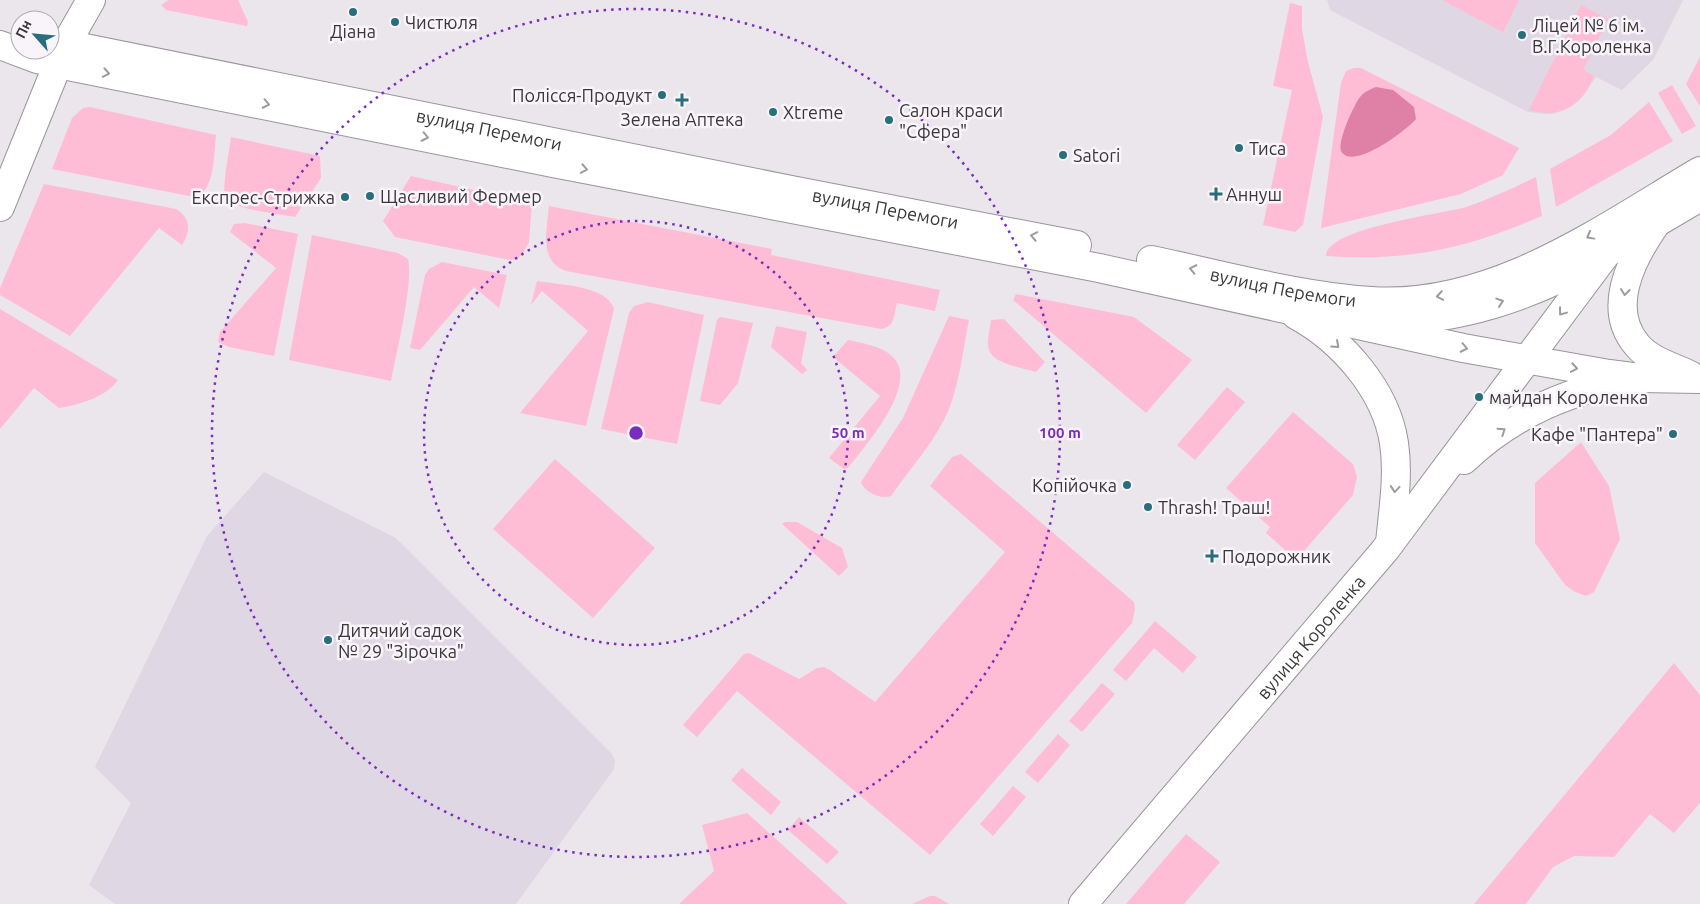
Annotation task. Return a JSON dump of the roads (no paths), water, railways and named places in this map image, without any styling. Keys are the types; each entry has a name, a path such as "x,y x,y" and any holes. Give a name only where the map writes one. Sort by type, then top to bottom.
{"main road":[{"path":"60,46 91,0"},
{"name":"вулиця Перемоги","path":"60,49 1101,249 1304,292 1372,301 1417,300 1464,292 1517,274 1697,181"},
{"name":"вулиця Перемоги","path":"60,49 592,171 1099,268 1281,308"},
{"path":"0,207 54,60"},
{"path":"1697,181 1654,224 1638,250 1627,277 1624,316 1628,331 1637,346 1652,357 1698,379"},
{"path":"1526,360 1606,254 1652,208 1697,181"},
{"name":"вулиця Перемоги","path":"1331,318 1396,321 1461,313 1499,303 1539,287 1606,254 1654,224"},
{"path":"1281,308 1526,360 1640,378 1698,379"},
{"path":"1281,308 1324,334 1347,354 1365,377 1384,411 1394,442 1396,472 1390,543"},
{"name":"вулиця Короленка","path":"1083,904 1390,543 1526,360"},
{"path":"1425,497 1471,453 1528,414 1567,395 1607,383 1640,378"}],"place":[{"name":"Діана","path":"353,12"},
{"name":"Чистюля","path":"395,22"},
{"name":"Ліцей № 6 ім. В.Г.Короленка","path":"1522,35"},
{"name":"Полісся-Продукт","path":"662,95"},
{"name":"Зелена Аптека","path":"682,100"},
{"name":"Xtreme","path":"773,112"},
{"name":"Салон краси \"Сфера\"","path":"889,120"},
{"name":"Тиса","path":"1239,148"},
{"name":"Satori","path":"1063,155"},
{"name":"Аннуш","path":"1216,194"},
{"name":"Щасливий Фермер","path":"370,196"},
{"name":"Експрес-Стрижка","path":"345,197"},
{"name":"майдан Короленка","path":"1479,397"},
{"name":"Кафе \"Пантера\"","path":"1673,434"},
{"name":"Копійочка","path":"1127,485"},
{"name":"Thrash! Траш!","path":"1148,507"},
{"name":"Подорожник","path":"1212,556"},
{"name":"Дитячий садок № 29 \"Зірочка\"","path":"328,640"}]}
